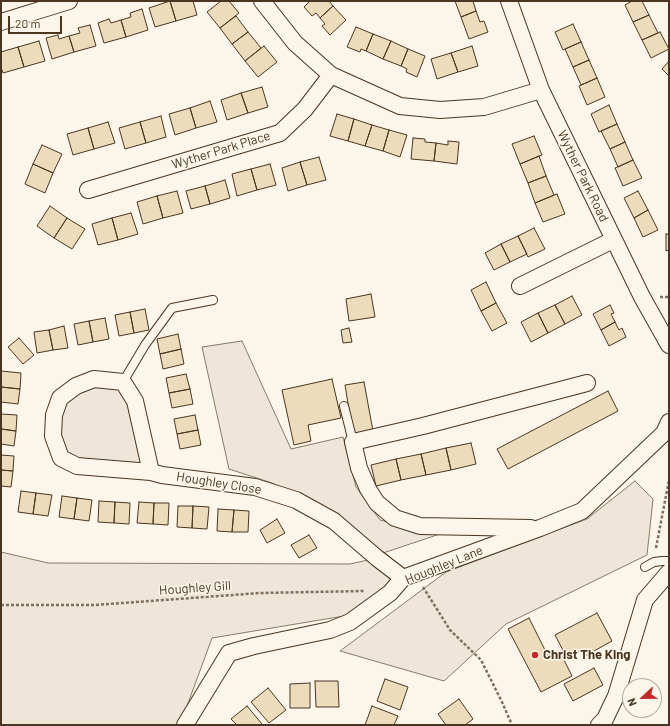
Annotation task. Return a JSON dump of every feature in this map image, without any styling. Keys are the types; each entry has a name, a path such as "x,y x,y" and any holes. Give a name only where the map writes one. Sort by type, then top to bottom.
{"street":[{"path":"1,22 69,1"},
{"path":"262,1 295,43 331,75 400,106 440,110 484,107 541,90"},
{"name":"Wyther Park Road","path":"509,1 541,90 613,240 642,297 669,345"},
{"name":"Wyther Park Place","path":"88,190 280,132 305,108 331,75"},
{"path":"520,286 613,240"},
{"name":"Houghley Close","path":"123,382 94,379 76,386 60,398 54,415 53,436 61,458 77,466 151,472 162,475 255,487 296,500 334,521 377,558 409,576"},
{"path":"123,382 135,401 151,472"},
{"path":"540,528 420,526 395,518 377,503 368,489 359,468 353,442 423,426 587,383"},
{"name":"Houghley Lane","path":"185,725 229,653 254,646 330,630 350,622 390,593 409,576 582,511 667,430"},
{"path":"606,723 616,696 645,600 669,572"}],"lane":[{"path":"123,382 145,345 172,308 213,300"},
{"path":"344,406 353,442"},
{"path":"645,567 654,562 669,561"}],"path":[{"path":"654,562 669,480"},
{"path":"409,576 450,630 481,660 512,725"},
{"name":"Houghley Gill","path":"1,605 96,604 260,593 366,590 390,593"}],"shaded area":[{"path":"242,341 291,449 343,437 356,487 380,520 440,534 383,553 337,514 272,483 229,469 202,347"},
{"path":"123,382 151,472 61,458 54,415 76,386"},
{"path":"635,481 653,499 647,555 506,624 444,681 340,651 446,572 587,519"},
{"path":"1,552 48,563 350,564 377,558 403,578 362,613 212,638 180,725 1,725"}],"building":[{"path":"170,1 176,21 155,27 149,8"},
{"path":"170,1 193,1 197,15 176,21"},
{"path":"221,1 229,1 239,13 220,28 207,12"},
{"path":"310,1 329,1 333,6 320,18 316,13 312,16 304,7"},
{"path":"455,1 473,1 476,11 461,17"},
{"path":"632,1 642,1 649,15 633,22 625,5"},
{"path":"333,6 346,20 330,35 322,26 325,24 320,18"},
{"path":"142,9 148,30 126,37 121,20 131,17 130,13"},
{"path":"476,11 480,22 484,21 488,32 469,39 461,17"},
{"path":"649,15 658,33 642,40 633,22"},
{"path":"236,16 248,32 232,44 220,28"},
{"path":"109,19 111,23 121,20 126,37 104,43 98,23"},
{"path":"573,24 581,42 563,50 555,32"},
{"path":"90,25 96,46 74,52 69,36 80,33 78,28"},
{"path":"356,27 373,34 366,51 361,49 360,52 347,47"},
{"path":"248,32 261,48 245,61 232,44"},
{"path":"660,32 669,49 651,58 642,40"},
{"path":"373,34 391,41 383,59 366,51"},
{"path":"58,35 59,39 69,36 74,52 52,59 46,38"},
{"path":"39,41 45,61 24,67 18,47"},
{"path":"391,41 408,49 401,66 383,59"},
{"path":"581,42 589,60 573,67 565,49"},
{"path":"264,46 277,62 258,77 245,61"},
{"path":"472,46 478,66 458,72 451,53"},
{"path":"18,47 24,67 3,73 1,67 1,52"},
{"path":"408,49 425,56 417,77 406,72 407,69 401,66"},
{"path":"451,53 458,72 437,79 431,59"},
{"path":"589,60 597,78 581,85 573,67"},
{"path":"669,61 669,76 662,69"},
{"path":"597,78 605,97 587,105 579,86"},
{"path":"262,87 268,107 248,113 241,93"},
{"path":"241,93 248,113 227,120 221,100"},
{"path":"210,101 217,122 196,128 190,108"},
{"path":"609,105 617,124 599,132 591,114"},
{"path":"190,108 196,128 175,135 169,114"},
{"path":"337,114 354,119 348,141 330,136"},
{"path":"161,116 166,137 146,143 140,122"},
{"path":"354,119 372,125 365,146 348,141"},
{"path":"108,122 115,143 94,149 88,128"},
{"path":"140,122 146,143 125,149 119,128"},
{"path":"617,124 625,142 610,149 601,131"},
{"path":"372,125 389,130 383,151 365,146"},
{"path":"88,128 94,149 73,155 67,134"},
{"path":"389,130 407,135 400,157 383,151"},
{"path":"534,136 542,155 520,164 512,144"},
{"path":"413,138 425,139 425,142 436,143 434,161 411,159"},
{"path":"448,141 459,142 457,164 434,161 436,143 448,145"},
{"path":"625,142 633,160 618,167 610,149"},
{"path":"42,145 62,154 53,173 33,164"},
{"path":"539,156 546,176 528,183 520,164"},
{"path":"319,157 326,180 307,185 300,162"},
{"path":"633,160 642,178 623,186 615,168"},
{"path":"300,162 307,185 288,191 282,168"},
{"path":"33,164 53,173 45,193 25,184"},
{"path":"270,164 276,185 257,190 251,169"},
{"path":"251,169 257,190 237,196 232,174"},
{"path":"546,176 554,195 535,203 528,183"},
{"path":"225,180 230,198 210,204 205,186"},
{"path":"205,186 210,204 191,209 186,191"},
{"path":"177,191 183,213 163,218 157,196"},
{"path":"638,191 648,210 634,218 624,198"},
{"path":"557,194 565,214 543,222 535,203"},
{"path":"157,196 163,218 143,224 137,202"},
{"path":"50,206 67,218 54,238 37,226"},
{"path":"648,210 658,230 643,237 634,218"},
{"path":"131,213 138,234 118,240 112,218"},
{"path":"67,218 85,229 72,249 54,238"},
{"path":"112,218 118,240 98,245 92,224"},
{"path":"534,228 545,249 528,257 518,236"},
{"path":"666,234 669,234 669,250 666,251"},
{"path":"518,236 527,254 510,262 501,244"},
{"path":"501,244 510,262 494,270 485,253"},
{"path":"486,282 496,303 481,311 471,290"},
{"path":"371,294 375,317 349,321 346,299"},
{"path":"572,296 582,315 565,324 555,305"},
{"path":"496,303 507,323 492,331 481,311"},
{"path":"555,305 565,324 548,333 538,313"},
{"path":"610,305 614,313 611,314 615,322 601,330 593,314"},
{"path":"145,309 149,330 134,333 130,312"},
{"path":"130,312 134,333 119,336 115,315"},
{"path":"538,313 548,333 531,342 521,322"},
{"path":"105,318 109,339 93,342 89,321"},
{"path":"89,321 93,342 78,345 74,324"},
{"path":"615,322 619,330 622,328 626,337 609,346 601,330"},
{"path":"64,326 68,348 53,350 49,330"},
{"path":"349,328 352,342 343,343 341,330"},
{"path":"49,330 53,350 37,353 34,332"},
{"path":"178,334 181,349 160,354 157,339"},
{"path":"19,338 34,355 23,364 8,347"},
{"path":"181,349 184,364 163,369 160,354"},
{"path":"1,371 21,373 20,389 1,387"},
{"path":"186,374 190,389 169,393 166,378"},
{"path":"332,379 341,418 308,425 311,441 294,445 282,390"},
{"path":"364,382 373,431 353,434 345,385"},
{"path":"1,387 20,389 18,404 1,402"},
{"path":"190,389 193,404 172,408 169,393"},
{"path":"608,391 618,411 508,469 497,449"},
{"path":"1,414 17,415 16,431 1,429"},
{"path":"195,415 198,430 177,434 174,419"},
{"path":"1,429 16,431 14,446 1,444"},
{"path":"198,430 201,445 180,449 177,434"},
{"path":"471,443 476,464 451,470 446,448"},
{"path":"446,448 451,470 426,475 421,454"},
{"path":"421,454 426,475 401,480 396,459"},
{"path":"1,455 14,456 13,471 1,470"},
{"path":"396,459 401,480 376,486 371,465"},
{"path":"1,470 13,471 11,487 1,486"},
{"path":"21,491 36,493 33,514 18,512"},
{"path":"36,493 52,495 48,516 33,514"},
{"path":"62,496 77,498 74,519 59,517"},
{"path":"77,498 92,500 89,521 74,519"},
{"path":"99,501 115,502 114,523 98,522"},
{"path":"115,502 130,503 129,524 114,523"},
{"path":"139,502 154,503 153,524 137,523"},
{"path":"154,503 169,503 168,525 153,524"},
{"path":"178,506 193,506 192,528 177,527"},
{"path":"193,506 209,507 207,529 192,528"},
{"path":"218,509 234,510 232,532 217,531"},
{"path":"234,510 249,511 248,532 232,532"},
{"path":"277,519 285,533 267,543 260,530"},
{"path":"309,535 317,548 299,558 291,545"},
{"path":"597,613 612,641 585,656 582,650 567,658 555,635"},
{"name":"Christ The King","path":"529,618 549,658 560,652 572,676 541,692 508,629"},
{"path":"594,668 603,685 573,701 564,684"},
{"path":"385,679 408,687 400,710 377,701"},
{"path":"315,681 338,681 339,707 316,707"},
{"path":"310,683 310,708 290,708 290,684"},
{"path":"268,688 286,710 269,723 251,702"},
{"path":"459,699 473,719 465,725 446,725 438,714"},
{"path":"247,706 262,724 237,725 231,719"},
{"path":"372,706 398,716 394,725 365,725"}],"place":[{"name":"Christ The King","path":"535,655"}]}
